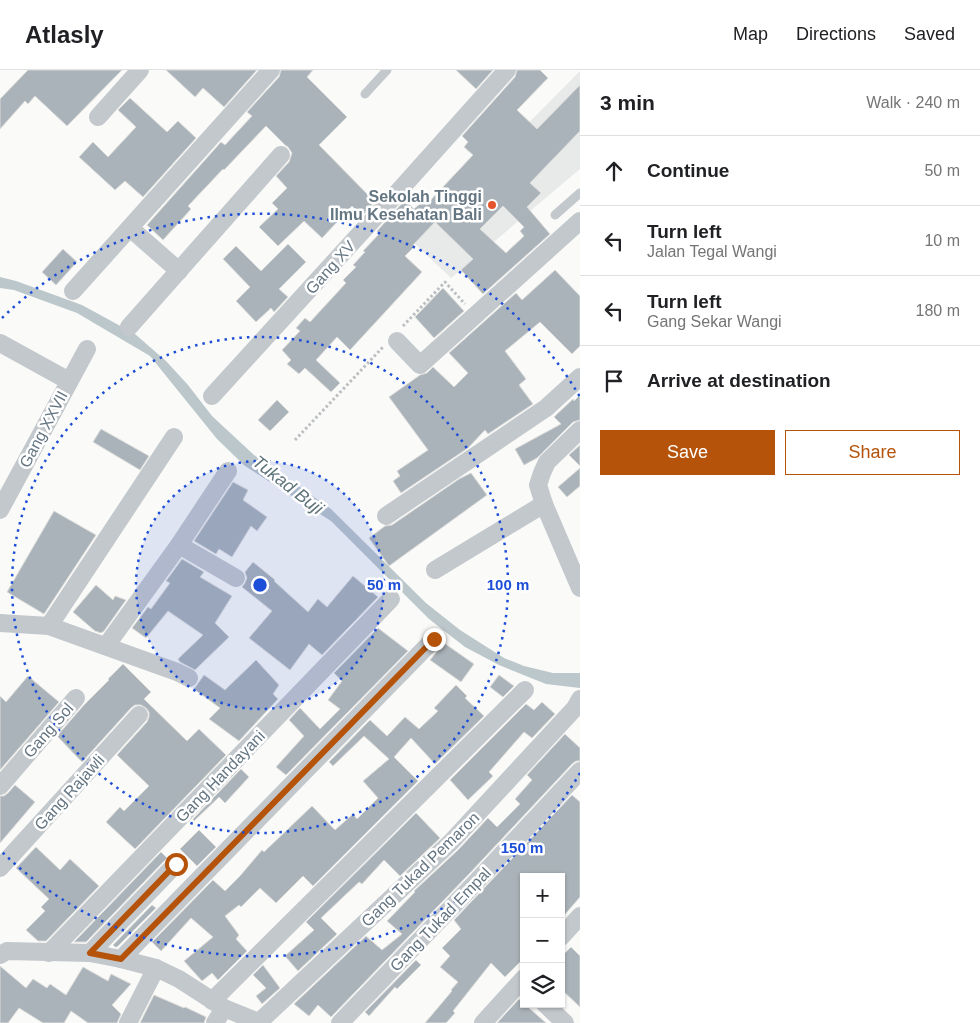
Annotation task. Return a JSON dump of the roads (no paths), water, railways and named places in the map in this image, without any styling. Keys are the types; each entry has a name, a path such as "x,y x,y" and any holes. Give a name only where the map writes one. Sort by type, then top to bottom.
{"street":[{"path":"98,117 140,70"},
{"path":"73,291 271,70"},
{"name":"Gang XV","path":"212,396 508,70"},
{"path":"129,327 282,156"},
{"path":"397,341 420,364 580,221"},
{"path":"130,228 179,271"},
{"path":"0,343 68,381"},
{"name":"Gang XXVII","path":"0,510 68,381 87,349"},
{"path":"386,516 546,408 580,377"},
{"path":"580,430 547,462 538,485 544,504 580,588"},
{"path":"49,626 174,437"},
{"path":"106,646 179,545 228,471"},
{"path":"435,570 544,504"},
{"path":"179,545 236,578"},
{"name":"Gang Handayani","path":"48,953 390,599"},
{"path":"0,623 49,626 189,678"},
{"path":"121,959 434,639"},
{"path":"217,1011 525,690"},
{"name":"Gang Sol","path":"0,786 76,698"},
{"name":"Gang Tukad Pemaron","path":"259,1023 451,842 578,704"},
{"name":"Gang Rajawli","path":"0,868 139,715"},
{"name":"Gang Tukad Empal","path":"340,1023 580,771"},
{"path":"90,953 176,864"},
{"path":"2,950 90,953 156,968 179,979 217,1011 259,1023"},
{"path":"128,1023 156,968"},
{"path":"483,1023 520,984"},
{"path":"549,1008 566,1023"}],"lane":[{"path":"365,94 387,70"},
{"path":"555,215 580,193"}],"water":[{"name":"Tukad Buji","path":"0,277 82,305 135,334 166,361 212,416 254,455 331,509 426,603 460,630 504,658 524,666 553,673 580,673 580,688 546,684 499,665 465,647 429,619 331,521 245,466 217,439 150,356 77,313 14,290 0,288"}],"place":[{"name":"Sekolah Tinggi Ilmu Kesehatan Bali","path":"492,205"}]}
